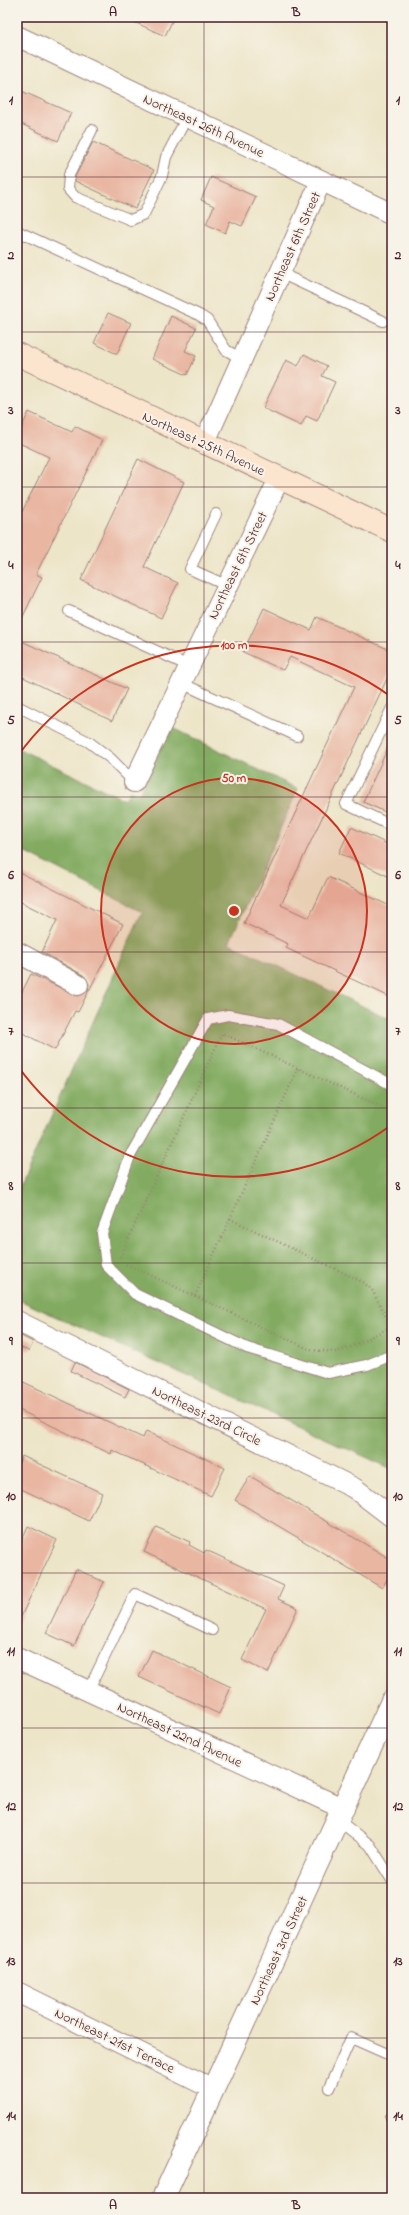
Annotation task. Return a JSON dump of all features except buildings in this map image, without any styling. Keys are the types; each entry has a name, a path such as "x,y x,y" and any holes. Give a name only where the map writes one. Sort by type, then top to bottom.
{"main road":[{"name":"Northeast 25th Avenue","path":"17,354 204,444 392,531"}],"street":[{"name":"Northeast 26th Avenue","path":"17,36 392,214"},
{"name":"Northeast 6th Street","path":"204,444 321,181"},
{"name":"Northeast 6th Street","path":"134,782 279,479"},
{"path":"17,952 78,985"},
{"name":"Northeast 23rd Circle","path":"17,1322 354,1488 392,1517"},
{"name":"Northeast 22nd Avenue","path":"17,1658 88,1691 341,1815"},
{"name":"Northeast 3rd Street","path":"163,2198 341,1815 392,1701"},
{"name":"Northeast 21st Terrace","path":"17,1992 213,2089"}],"lane":[{"path":"92,130 69,175 68,189 75,198 131,220 144,214 162,176 166,157 187,117"},
{"path":"17,231 199,315 207,320 226,350 242,359"},
{"path":"280,273 383,321"},
{"path":"216,514 190,569 228,586"},
{"path":"69,611 296,736"},
{"path":"17,706 85,740 103,752 134,782"},
{"path":"392,708 346,804 392,826"},
{"path":"392,1085 278,1024 228,1015 208,1019 130,1156 102,1233 106,1265 134,1294 247,1348 328,1373 367,1366 392,1355"},
{"path":"88,1691 135,1594 212,1630"},
{"path":"341,1815 370,1845 392,1880"},
{"path":"329,2088 351,2038 392,2056"}],"path":[{"path":"113,1272 222,1033 392,1112"},
{"path":"195,1296 298,1068"},
{"path":"118,1260 311,1350 334,1352 350,1348 391,1326 372,1290 363,1282 230,1219"}],"green space":[{"path":"171,727 298,789 229,943 392,1020 392,1469 17,1299 17,1193 142,912 17,848 17,748 125,800 130,790 139,794"}]}
